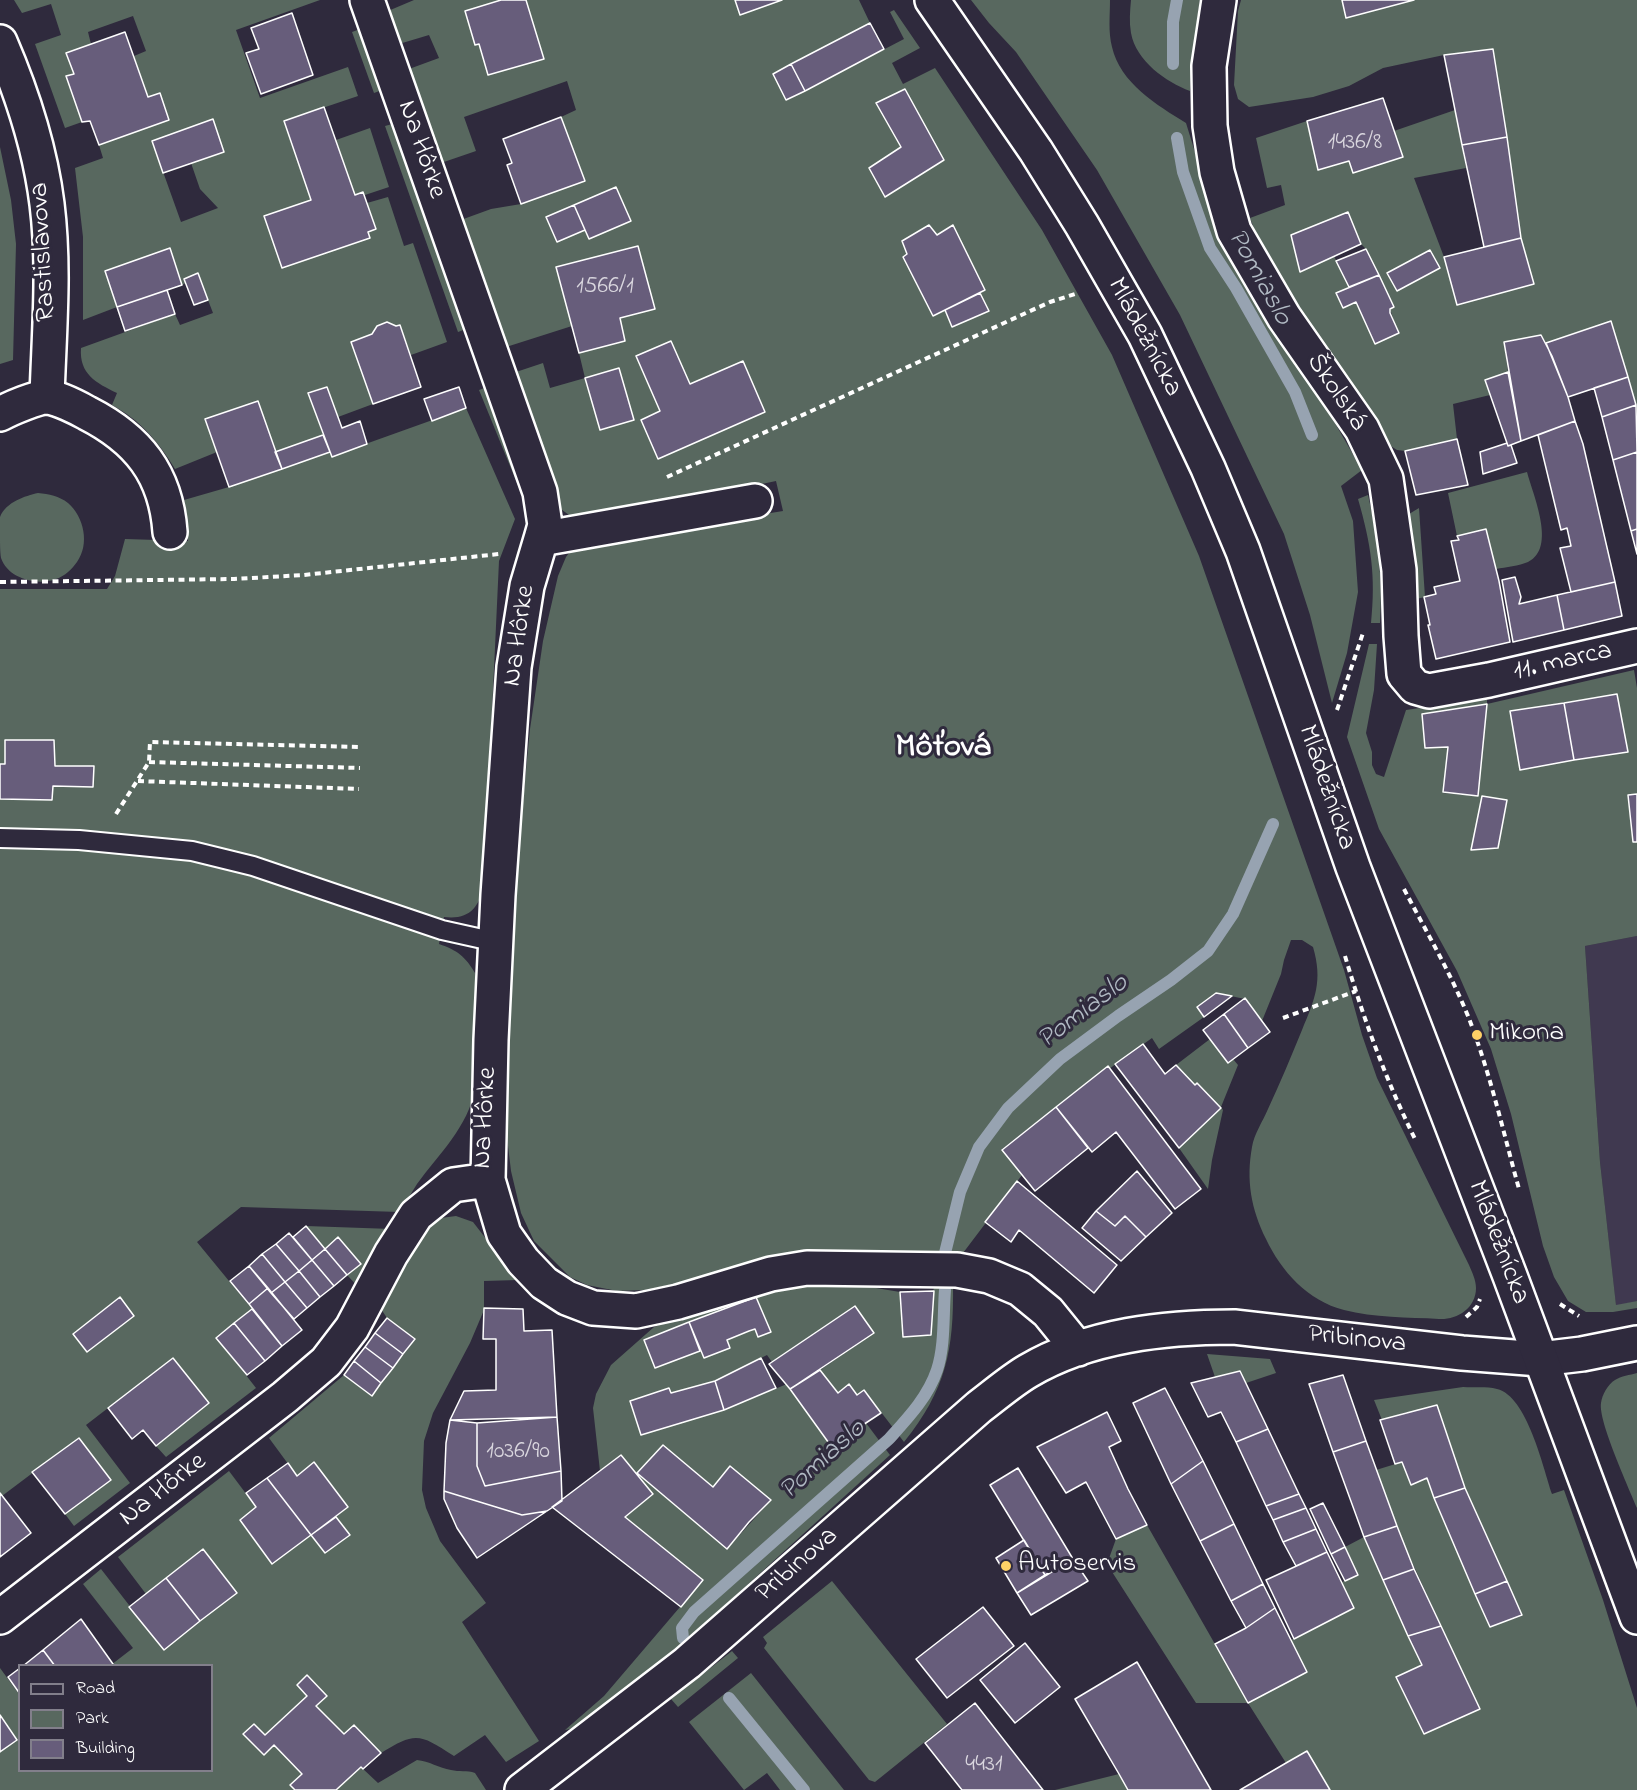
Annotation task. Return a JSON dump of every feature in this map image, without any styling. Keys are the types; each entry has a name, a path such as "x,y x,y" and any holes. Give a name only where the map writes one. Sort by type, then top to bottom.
{"street":[{"name":"Na Hôrke","path":"0,1617 320,1368 352,1328 391,1254 416,1215 453,1185 488,1180 491,1040 514,668 527,586 543,532 540,492 367,0"},
{"name":"Mládežnícka","path":"932,0 1030,142 1082,225 1145,335 1208,468 1243,551 1353,867 1510,1276 1637,1617"},
{"name":"Školská","path":"1218,0 1209,66 1209,102 1210,126 1220,182 1234,231 1284,317 1362,429 1386,479 1399,570 1404,674 1414,687 1429,691 1489,680"},
{"name":"Rastislavova","path":"0,42 31,125 47,203 50,248 47,397"},
{"path":"0,414 13,407 47,397 80,409 132,442 151,467 162,489 169,515 170,532"},
{"path":"543,532 755,501"},
{"name":"11. marca","path":"1489,680 1637,646"},
{"path":"488,1180 504,1234 523,1261 544,1283 567,1298 593,1308 636,1311 678,1302 771,1274 807,1268 957,1270 989,1276 1020,1289 1048,1312 1078,1349"},
{"name":"Pribinova","path":"522,1790 687,1663 979,1407 1028,1371 1078,1349 1137,1334 1182,1329 1234,1328 1450,1352 1540,1359 1582,1354 1637,1343"}],"lane":[{"path":"0,838 98,842 192,852 254,866 442,930 496,942"}],"path":[{"path":"661,480 1050,302 1086,290"},
{"path":"0,582 234,579 304,575 510,553 543,532"},
{"path":"1340,705 1360,637"},
{"path":"98,842 149,762 150,742 362,747"},
{"path":"149,762 360,768"},
{"path":"137,781 359,789"},
{"path":"1283,1018 1356,991 1342,946"},
{"path":"1439,955 1461,1000 1481,1053 1521,1198"}],"shaded area":[{"path":"1637,936 1637,1301 1616,1306 1600,1162 1585,946"}],"green space":[{"path":"14,0 320,0 236,30 260,98 348,67 358,96 284,121 311,200 264,216 368,232 376,228 367,203 388,197 404,246 413,243 447,342 411,355 400,325 396,326 387,322 377,326 372,334 351,342 373,404 338,417 327,387 308,392 323,435 275,452 257,401 206,419 217,452 175,469 148,432 131,417 112,405 117,393 90,376 81,357 81,348 175,314 180,325 213,313 198,274 184,279 186,283 182,285 170,249 105,271 117,307 83,320 83,237 75,168 103,158 99,145 168,120 148,97 134,56 146,51 133,16 88,32 91,44 67,53 74,74 67,77 82,122 65,128 35,44 61,35 51,4 22,13","holes":["213,120 224,152 191,163 200,189 218,208 181,222 152,141"]},
{"path":"414,0 735,0 741,14 782,0 859,0 870,23 773,74 787,100 904,39 890,12 894,10 920,48 892,63 903,84 935,68 1042,230 1112,355 1199,556 1344,970 1377,1078 1474,1276 1475,1295 1473,1302 1464,1312 1445,1319 1367,1314 1331,1306 1307,1292 1288,1273 1272,1251 1261,1228 1251,1194 1250,1159 1253,1142 1311,1009 1316,990 1317,970 1313,947 1302,940 1291,940 1281,974 1262,1021 1245,999 1216,993 1197,1007 1204,1017 1159,1049 1152,1038 1109,1069 1107,1067 1002,1149 1022,1175 960,1257 716,1274 647,1290 617,1291 587,1285 570,1277 534,1241 521,1213 511,1171 504,1112 514,894 530,729 543,641 558,576 572,549 660,531 783,511 776,481 648,508 584,518 569,515 558,507 513,373 543,363 550,388 585,378 579,353 625,341 620,318 655,309 638,246 556,267 572,326 503,348 458,221 491,209 521,204 584,181 561,117 576,110 567,81 464,117 476,151 441,163 409,69 439,58 429,35 399,44 388,11","holes":["929,225 937,235 953,226 985,290 980,293 989,311 952,327 945,310 933,315 903,257 907,254 902,241","619,368 634,420 600,430 585,378"]},
{"path":"971,0 1110,0 1111,41 1116,60 1123,72 1152,101 1186,123 1223,243 1246,289 1328,411 1362,470 1341,486 1353,521 1358,592 1347,653 1332,703 1310,615 1284,534 1180,315 1097,170 1016,52"},
{"path":"1131,0 1200,0 1190,91 1162,76 1139,53 1131,33"},
{"path":"1241,0 1342,0 1346,17 1414,0 1637,0 1637,410 1611,321 1546,343 1541,335 1504,342 1508,372 1485,380 1490,395 1453,404 1457,439 1405,451 1397,450 1386,443 1265,256 1250,218 1285,205 1281,185 1267,188 1256,138 1307,121 1318,170 1349,161 1353,173 1394,131 1455,110 1466,168 1414,178 1444,257 1457,304 1533,284 1521,238 1493,49 1444,55 1383,68 1349,86 1313,97 1249,107 1238,99 1234,85 1238,11","holes":["1348,212 1361,244 1366,249 1394,307 1390,309 1398,333 1375,344 1356,302 1337,293 1349,287 1334,256 1300,272 1291,235"]},
{"path":"363,28 385,89 374,93 352,32"},
{"path":"396,123 469,328 458,332 385,126"},
{"path":"370,128 389,187 365,195 363,192 355,195 336,140"},
{"path":"0,147 11,200 16,244 13,360 0,364"},
{"path":"490,386 530,515 479,390"},
{"path":"466,408 515,519 499,561 484,885 472,911 460,916 444,917 439,944 460,955 475,973 475,1089 471,1103 459,1128 417,1184 400,1212 241,1207 197,1242 252,1309 217,1338 256,1388 166,1457 156,1446 209,1403 173,1358 86,1425 130,1483 74,1526 65,1514 110,1480 79,1438 2,1496 0,1493 0,589 107,589 115,576 125,539 188,541 188,522 184,500 330,452 332,456"},
{"path":"1527,472 1541,520 1541,545 1537,555 1528,562 1496,569 1486,529 1457,536 1448,493"},
{"path":"38,493 61,499 74,509 81,523 84,539 81,555 71,570 59,578 41,582 24,579 10,571 1,558 0,547 0,517 3,512 16,500"},
{"path":"1368,495 1379,559 1380,623 1371,623 1373,590 1371,560 1358,499"},
{"path":"1419,508 1425,597 1416,599 1409,514"},
{"path":"1369,644 1377,644 1374,690 1366,733 1372,752 1372,765 1376,774 1384,777 1406,710 1487,698 1487,704 1634,670 1637,688 1637,794 1628,795 1633,842 1637,842 1637,936 1585,946 1600,1162 1616,1305 1637,1301 1637,1308 1613,1312 1586,1312 1568,1301 1554,1277 1543,1246 1511,1114 1491,1049 1457,971 1379,829 1347,737","holes":["1617,694 1627,752 1520,769 1510,711","1486,704 1478,796 1443,793 1448,747 1425,748 1422,714","1482,796 1506,800 1498,848 1471,850"]},
{"path":"1210,1039 1228,1063 1233,1059 1238,1065 1221,1107 1223,1110 1208,1189 1179,1148 1221,1108 1176,1065"},
{"path":"456,1216 473,1222 518,1280 484,1281 484,1310 470,1343 433,1413 424,1441 422,1490 426,1508 440,1541 486,1603 462,1622 539,1741 506,1762 485,1735 454,1756 433,1743 418,1738 402,1741 381,1753 355,1725 344,1734 316,1706 327,1696 297,1685 307,1696 265,1735 254,1724 244,1734 264,1755 274,1745 302,1774 291,1785 295,1790 0,1790 0,1752 17,1740 0,1715 0,1668 18,1693 18,1772 213,1772 213,1664 112,1664 133,1648 83,1584 101,1569 164,1650 203,1550 146,1594 118,1557 229,1471 256,1507 240,1520 311,1535 325,1553 349,1535 336,1517 347,1507 313,1463 297,1476 269,1438 344,1375 372,1395 415,1340 387,1318 379,1306 427,1226 441,1218"},
{"path":"306,1226 392,1229 361,1290 347,1275 361,1264 339,1238 325,1249"},
{"path":"846,1283 900,1292 903,1337 930,1335 934,1284 953,1284 949,1349 945,1368 930,1405 904,1442 864,1390 857,1395 849,1385 838,1393 820,1370 874,1333 855,1306 772,1362 767,1355 715,1381 671,1393 668,1388 630,1401 641,1434 724,1410 787,1384 831,1446 866,1423 890,1455 690,1637 581,1723 565,1730 604,1696 703,1580 625,1517 653,1494 621,1455 600,1471 593,1408 596,1394 611,1365 654,1327 754,1290","holes":["756,1297 771,1332 758,1337 755,1329 727,1340 725,1350 704,1358 700,1351 655,1368 689,1322","663,1445 713,1487 771,1500 727,1549 637,1473"]},
{"path":"1207,1354 1270,1359 1276,1373 1246,1383 1240,1371 1215,1377"},
{"path":"1637,1373 1637,1508 1609,1439 1601,1412 1601,1403 1612,1382"},
{"path":"1463,1387 1493,1388 1508,1394 1525,1418 1539,1451 1552,1494 1564,1490 1603,1600 1637,1708 1637,1790 1330,1790 1307,1751 1286,1763 1248,1703 1196,1703 1107,1564 1116,1539 1147,1525 1248,1702 1291,1640 1353,1608 1342,1582 1358,1575 1345,1547 1364,1537 1422,1665 1396,1677 1423,1733 1479,1708 1406,1549 1376,1470 1402,1462 1411,1484 1427,1478 1490,1627 1522,1616 1465,1488 1407,1412 1382,1420 1374,1400"},
{"path":"832,1581 947,1724 875,1782 869,1780 764,1648 767,1643 763,1637"},
{"path":"732,1651 738,1658 678,1707 671,1699"},
{"path":"751,1673 844,1790 780,1790 767,1773 744,1790 689,1722"},
{"path":"417,1760 454,1771 475,1773 486,1790 336,1790 361,1767 378,1783"},
{"path":"1119,1774 1128,1790 1055,1790"}],"building":[{"path":"501,0 526,0 544,59 488,75 479,44 475,45 465,11"},
{"path":"735,0 782,0 740,15"},
{"path":"1342,0 1414,0 1346,18"},
{"path":"292,13 313,75 261,94 246,53 259,49 251,28"},
{"path":"870,23 884,49 805,91 791,64"},
{"path":"125,32 148,97 160,93 169,120 99,145 90,121 82,122 66,76 74,74 66,53"},
{"path":"1493,49 1507,137 1462,145 1444,55"},
{"path":"791,64 805,91 786,100 773,74"},
{"path":"905,89 944,160 885,197 869,168 901,147 876,103"},
{"path":"1383,98 1403,157 1353,173 1349,161 1318,170 1307,121"},
{"path":"324,107 355,195 363,192 376,229 368,232 370,238 282,268 264,216 311,200 284,121"},
{"path":"561,117 585,181 521,204 507,165 512,163 503,139"},
{"path":"213,119 224,152 163,173 152,141"},
{"path":"1507,137 1521,238 1484,247 1462,145"},
{"path":"616,187 631,221 589,239 574,205"},
{"path":"574,205 585,230 557,242 546,217"},
{"path":"1348,212 1361,244 1300,272 1291,235"},
{"path":"929,225 937,235 953,225 985,290 933,316 903,257 907,254 902,241"},
{"path":"1521,238 1534,284 1457,305 1444,257"},
{"path":"638,246 655,309 620,318 625,341 579,353 556,267"},
{"path":"170,248 182,285 117,307 105,271"},
{"path":"1366,249 1379,275 1349,287 1336,261"},
{"path":"1430,250 1440,268 1397,291 1387,273"},
{"path":"198,273 208,300 194,305 184,279"},
{"path":"1379,275 1394,307 1390,309 1390,313 1399,333 1375,344 1356,302 1343,308 1336,293"},
{"path":"167,290 175,314 125,331 117,307"},
{"path":"980,293 989,311 952,327 945,310"},
{"path":"1611,321 1628,377 1568,397 1546,343"},
{"path":"387,322 396,326 400,325 421,387 373,404 351,342 372,334 377,326"},
{"path":"1541,335 1552,356 1575,421 1521,441 1504,342"},
{"path":"671,341 690,384 743,361 765,412 658,459 641,420 660,411 636,356"},
{"path":"619,368 634,420 600,430 585,378"},
{"path":"1508,372 1521,441 1508,446 1485,380"},
{"path":"1628,377 1636,405 1602,417 1594,388"},
{"path":"327,387 342,428 360,421 367,444 332,457 308,393"},
{"path":"459,387 466,408 432,421 424,399"},
{"path":"258,401 282,469 229,487 205,419"},
{"path":"1636,405 1637,452 1613,460 1602,417"},
{"path":"1575,421 1583,444 1615,582 1571,592 1560,548 1571,546 1567,528 1561,530 1538,435"},
{"path":"323,435 330,452 282,469 275,452"},
{"path":"1457,439 1468,485 1416,495 1405,451"},
{"path":"1507,443 1508,446 1511,445 1517,463 1483,474 1480,452"},
{"path":"1637,452 1637,529 1631,531 1613,460"},
{"path":"1486,529 1499,581 1510,642 1436,659 1424,597 1436,594 1434,587 1460,581 1451,541 1459,540 1457,536"},
{"path":"1637,529 1637,554 1631,531"},
{"path":"1515,577 1521,597 1519,604 1557,595 1564,630 1513,642 1502,580"},
{"path":"1615,582 1622,616 1564,630 1557,595"},
{"path":"1617,694 1628,752 1574,760 1564,703"},
{"path":"1564,703 1574,760 1520,770 1510,711"},
{"path":"1487,704 1478,796 1443,792 1448,747 1425,748 1422,714"},
{"path":"5,740 54,740 55,766 94,766 93,787 53,786 52,800 0,799 0,764 5,764"},
{"path":"1637,794 1637,842 1633,842 1628,795"},
{"path":"1482,796 1507,800 1498,848 1471,850"},
{"path":"1216,993 1232,996 1204,1017 1197,1007"},
{"path":"1245,998 1270,1032 1248,1048 1224,1014"},
{"path":"1224,1014 1248,1048 1228,1063 1203,1030"},
{"path":"1143,1044 1165,1074 1176,1065 1221,1108 1179,1148 1115,1064"},
{"path":"1108,1066 1201,1189 1175,1209 1116,1132 1092,1152 1056,1107"},
{"path":"1056,1107 1088,1148 1035,1191 1002,1150"},
{"path":"1137,1171 1172,1213 1146,1237 1125,1216 1115,1226 1096,1211"},
{"path":"1017,1181 1117,1265 1094,1293 1019,1230 1011,1242 985,1222"},
{"path":"1096,1211 1115,1226 1125,1216 1146,1237 1121,1261 1082,1228"},
{"path":"306,1226 325,1249 312,1260 293,1237"},
{"path":"289,1233 312,1260 299,1271 276,1244"},
{"path":"338,1237 361,1264 347,1275 325,1249"},
{"path":"276,1244 299,1271 285,1282 262,1254"},
{"path":"325,1249 347,1275 334,1286 312,1260"},
{"path":"262,1254 285,1282 271,1293 249,1266"},
{"path":"312,1260 334,1286 320,1297 299,1271"},
{"path":"249,1266 268,1288 249,1304 230,1281"},
{"path":"299,1271 320,1297 307,1308 285,1282"},
{"path":"285,1282 307,1308 294,1319 271,1293"},
{"path":"268,1288 302,1330 282,1346 249,1304"},
{"path":"934,1291 931,1335 903,1337 900,1292"},
{"path":"120,1297 134,1316 87,1352 73,1334"},
{"path":"756,1297 771,1332 758,1337 755,1329 749,1331 727,1340 730,1348 704,1358 689,1322"},
{"path":"855,1306 874,1333 790,1389 769,1364"},
{"path":"484,1308 523,1309 524,1331 552,1330 557,1417 450,1420 464,1391 496,1390 496,1339 483,1339"},
{"path":"252,1309 282,1346 265,1361 234,1323"},
{"path":"387,1318 415,1339 403,1354 375,1333"},
{"path":"689,1322 700,1351 655,1368 644,1340"},
{"path":"234,1323 265,1361 247,1375 216,1338"},
{"path":"375,1333 403,1354 393,1368 365,1347"},
{"path":"365,1347 393,1368 381,1383 354,1361"},
{"path":"173,1358 209,1403 156,1446 143,1430 132,1439 108,1408"},
{"path":"761,1358 776,1388 724,1410 715,1381"},
{"path":"354,1361 381,1383 372,1396 344,1375"},
{"path":"820,1370 838,1393 849,1384 857,1395 864,1390 881,1413 831,1446 790,1389"},
{"path":"1240,1371 1268,1429 1236,1442 1221,1412 1208,1417 1191,1383"},
{"path":"1343,1375 1366,1441 1333,1452 1309,1384"},
{"path":"715,1381 724,1410 641,1435 630,1401 669,1388 671,1393"},
{"path":"1165,1388 1203,1461 1171,1484 1133,1403"},
{"path":"1437,1405 1465,1488 1434,1498 1427,1478 1411,1485 1402,1462 1395,1464 1380,1420"},
{"path":"1107,1412 1121,1441 1109,1447 1147,1525 1116,1539 1086,1482 1066,1493 1037,1447"},
{"path":"557,1417 561,1471 485,1486 477,1466 477,1423"},
{"path":"450,1420 477,1423 477,1466 485,1486 561,1471 562,1501 547,1511 522,1515 444,1491 446,1443"},
{"path":"1268,1429 1299,1494 1266,1506 1236,1442"},
{"path":"79,1438 111,1480 65,1514 32,1472"},
{"path":"1366,1441 1397,1526 1364,1537 1333,1452"},
{"path":"663,1445 713,1487 730,1466 771,1500 727,1549 637,1473"},
{"path":"621,1455 653,1494 625,1517 703,1580 681,1607 552,1507"},
{"path":"1203,1461 1234,1524 1200,1541 1171,1484"},
{"path":"314,1462 348,1507 311,1535 267,1478 288,1463 297,1476"},
{"path":"1018,1468 1073,1559 1045,1575 990,1485"},
{"path":"267,1478 311,1535 272,1564 240,1520 256,1507 246,1493"},
{"path":"1465,1488 1507,1581 1475,1594 1434,1498"},
{"path":"444,1491 522,1515 547,1511 477,1558 457,1528 444,1499"},
{"path":"0,1493 31,1533 0,1557"},
{"path":"1299,1494 1306,1508 1273,1520 1266,1506"},
{"path":"1323,1503 1345,1547 1331,1554 1310,1509"},
{"path":"1306,1508 1316,1529 1283,1542 1273,1520"},
{"path":"336,1517 350,1535 325,1553 311,1535"},
{"path":"1234,1524 1263,1584 1231,1601 1200,1541"},
{"path":"1397,1526 1414,1569 1383,1580 1364,1537"},
{"path":"1316,1529 1327,1552 1296,1566 1283,1542"},
{"path":"1024,1540 1045,1575 1017,1593 996,1558"},
{"path":"1345,1547 1358,1575 1345,1581 1331,1554"},
{"path":"203,1549 237,1593 200,1621 166,1578"},
{"path":"1327,1552 1354,1608 1294,1639 1266,1580"},
{"path":"1073,1559 1088,1581 1031,1615 1017,1593"},
{"path":"1414,1569 1441,1626 1408,1636 1383,1580"},
{"path":"166,1578 200,1621 164,1650 129,1607"},
{"path":"1507,1581 1522,1615 1490,1627 1475,1594"},
{"path":"1263,1584 1275,1608 1246,1628 1231,1601"},
{"path":"983,1607 1014,1646 947,1698 916,1659"},
{"path":"1275,1608 1307,1672 1248,1703 1215,1644 1246,1628"},
{"path":"81,1619 113,1664 54,1664 43,1650"},
{"path":"1441,1626 1480,1709 1424,1734 1396,1677 1422,1665 1408,1636"},
{"path":"1025,1643 1060,1687 1015,1723 980,1680"},
{"path":"43,1650 54,1664 26,1664"},
{"path":"1137,1662 1211,1790 1128,1790 1075,1699"},
{"path":"18,1670 18,1691 8,1677"},
{"path":"307,1675 327,1696 316,1706 344,1734 354,1725 381,1753 363,1769 361,1767 336,1790 295,1790 290,1785 302,1774 274,1745 264,1755 243,1734 254,1724 265,1735 307,1696 297,1685"},
{"path":"975,1703 1043,1790 962,1790 925,1743"},
{"path":"0,1715 17,1740 0,1752"},
{"path":"1307,1751 1330,1790 1240,1790 1286,1763"}],"waterway":[{"name":"Pomiaslo","path":"1173,64 1173,22 1177,0"},
{"name":"Pomiaslo","path":"1177,138 1183,172 1210,248 1236,288 1295,392 1312,435"},
{"name":"Pomiaslo","path":"945,1253 960,1192 979,1147 1008,1108 1060,1059 1208,951 1233,914 1273,824"},
{"name":"Pomiaslo","path":"683,1638 682,1628 694,1612 889,1439 917,1407 933,1380 940,1361 945,1290"},
{"name":"Pomiaslo","path":"729,1698 804,1790"}],"place":[{"name":"Mikona","path":"1477,1035"},
{"name":"Autoservis","path":"1006,1566"}],"district":[{"name":"Môťová","path":"943,750"}]}
